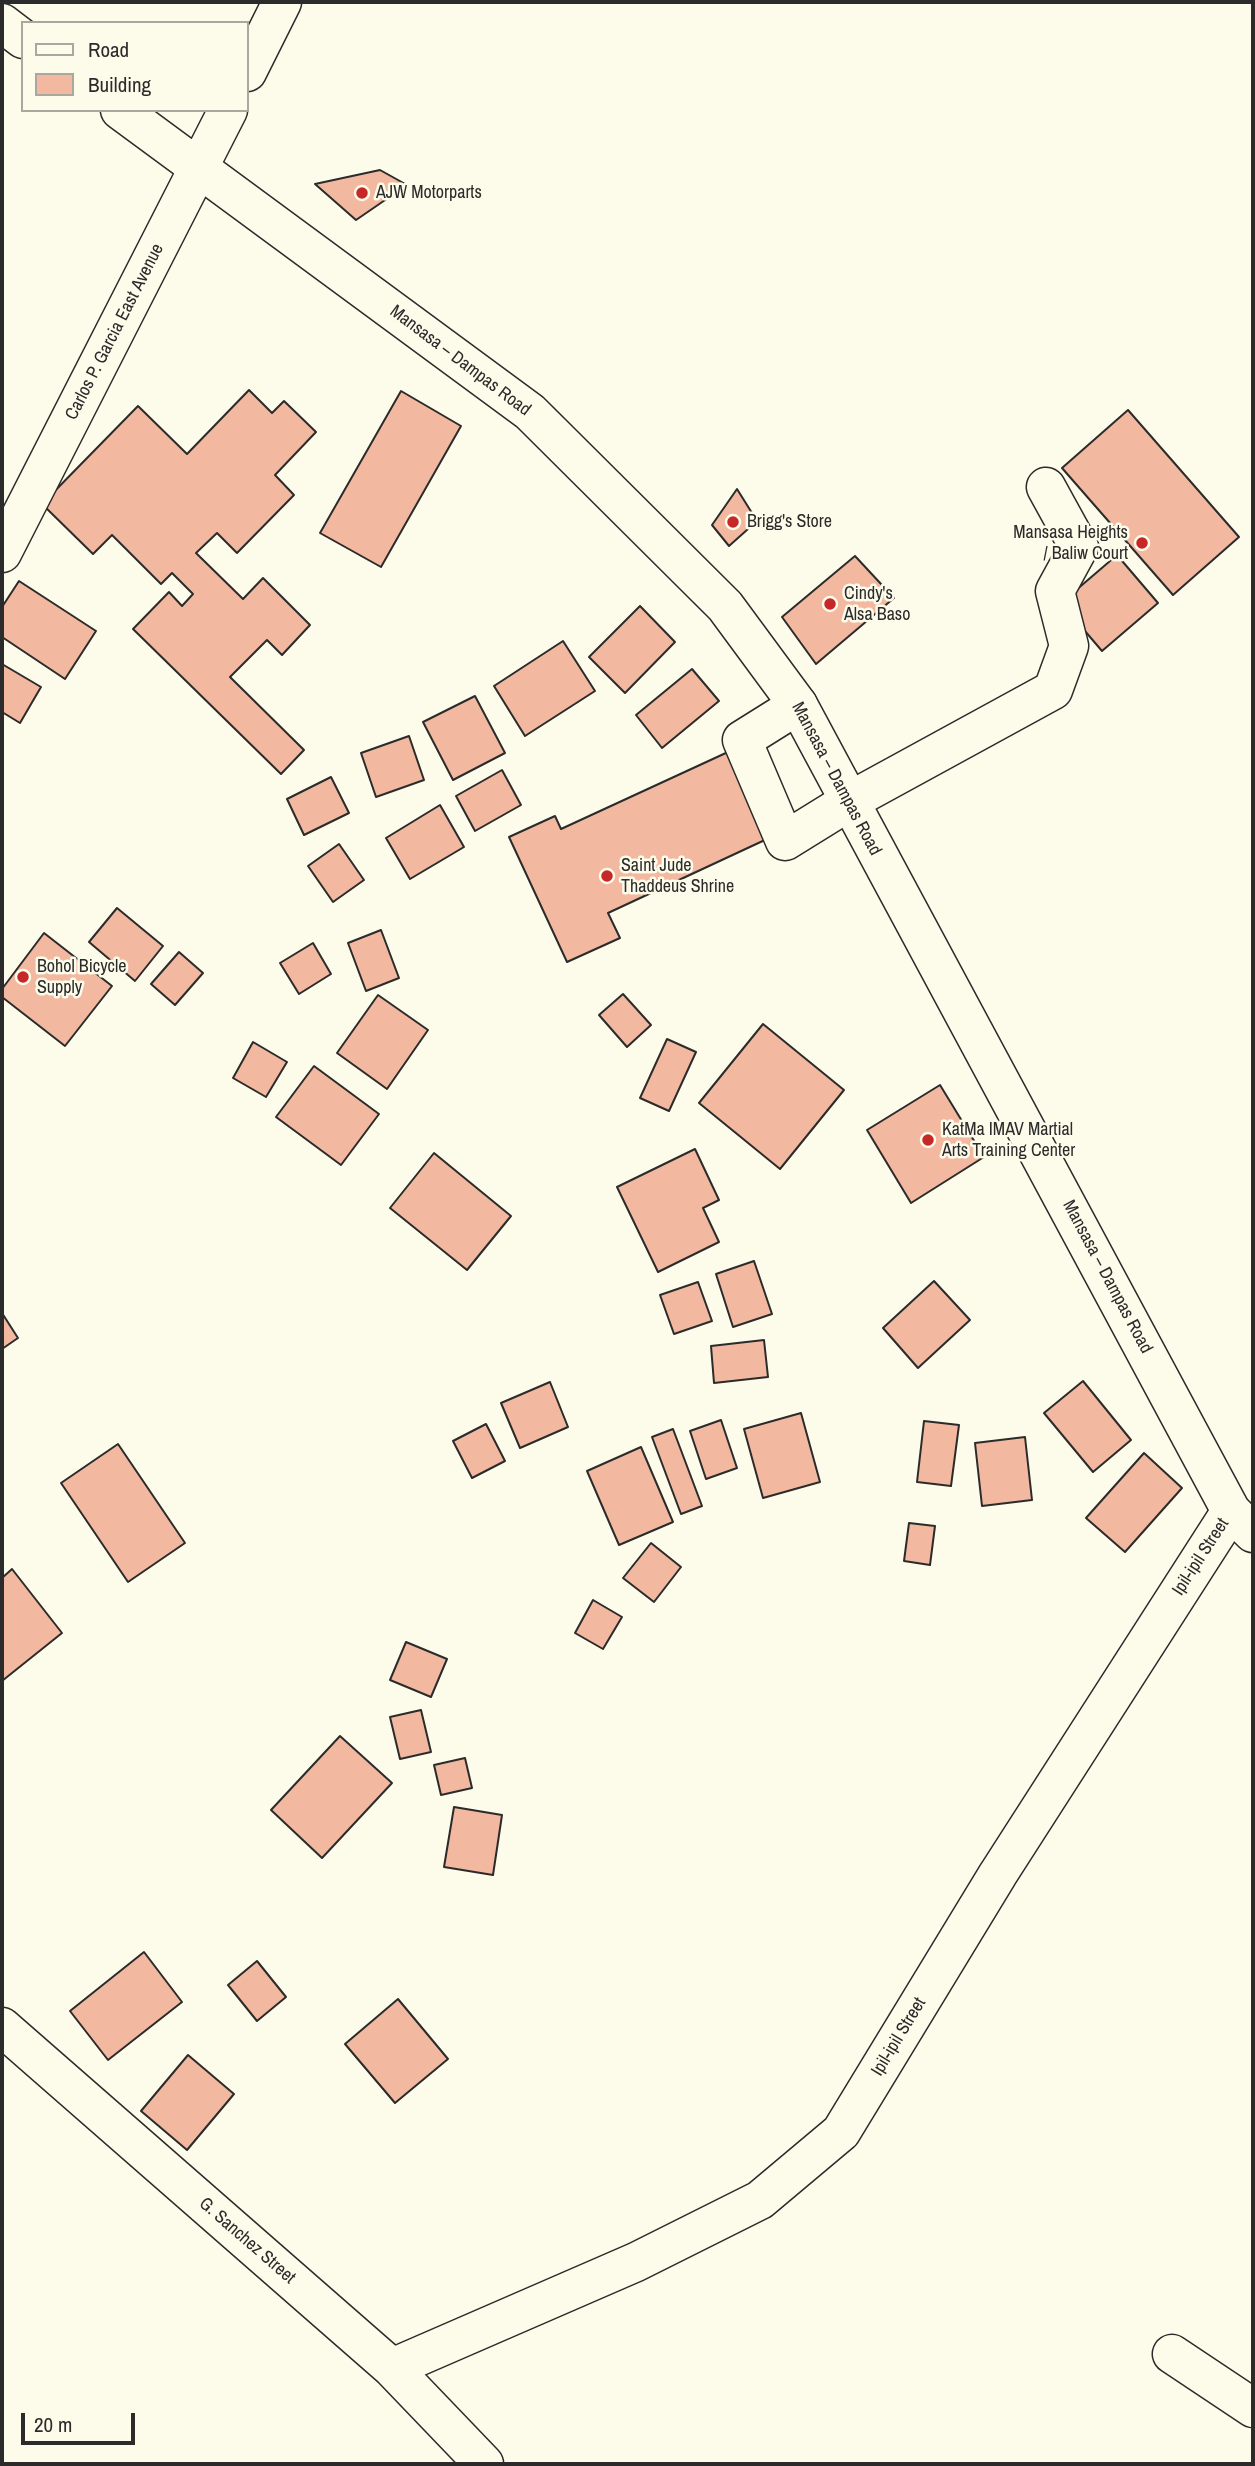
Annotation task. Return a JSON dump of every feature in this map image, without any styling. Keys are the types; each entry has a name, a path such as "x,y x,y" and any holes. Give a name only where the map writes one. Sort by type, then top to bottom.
{"main road":[{"path":"248,70 282,2"},
{"path":"2,23 21,37"},
{"name":"Mansasa – Dampas Road","path":"123,112 530,412 725,606 798,705 848,802 1242,1522"},
{"name":"Carlos P. Garcia East Avenue","path":"2,553 227,112"},
{"path":"798,705 742,740 785,841 848,802 1053,690 1069,646 1055,591 1079,547 1046,487"},
{"name":"Ipil-ipil Street","path":"392,2368 636,2262 760,2200 841,2132 998,1874 1242,1522"},
{"name":"G. Sanchez Street","path":"2,2027 392,2368 484,2464"},
{"path":"1172,2354 1253,2408"}],"building":[{"path":"380,170 407,185 356,220 315,184"},
{"path":"249,390 272,413 284,401 316,432 275,475 294,495 237,553 217,533 196,553 243,599 263,578 310,625 282,655 267,640 230,677 304,750 281,774 133,629 169,592 182,606 193,594 172,573 161,584 112,535 93,554 42,504 138,406 187,454"},
{"path":"401,391 461,426 381,567 320,533"},
{"path":"1128,410 1239,537 1173,595 1062,468"},
{"path":"737,489 757,521 729,546 712,525"},
{"path":"1117,555 1158,603 1102,651 1061,603"},
{"path":"855,556 894,598 816,664 782,617"},
{"path":"19,581 96,631 65,679 2,637 2,607"},
{"path":"640,606 675,642 625,693 589,657"},
{"path":"563,641 595,691 525,736 494,686"},
{"path":"2,664 41,687 20,723 2,712"},
{"path":"692,669 719,701 662,748 636,715"},
{"path":"475,696 505,753 453,780 423,722"},
{"path":"409,736 424,780 376,797 361,753"},
{"name":"Saint Jude Thaddeus Shrine","path":"728,752 767,839 608,913 620,938 567,962 509,837 555,816 561,829"},
{"path":"502,770 521,805 475,831 456,796"},
{"path":"331,777 349,813 304,835 287,799"},
{"path":"440,805 464,847 410,879 386,838"},
{"path":"339,844 364,880 333,902 308,866"},
{"path":"117,908 163,946 135,981 89,942"},
{"path":"381,930 399,978 366,991 348,943"},
{"path":"44,933 112,986 65,1046 2,997 2,989"},
{"path":"313,943 331,974 299,994 280,963"},
{"path":"179,952 203,973 175,1005 151,984"},
{"path":"623,994 651,1025 627,1047 599,1015"},
{"path":"378,995 428,1030 387,1089 337,1053"},
{"path":"763,1024 844,1090 780,1169 699,1103"},
{"path":"667,1039 696,1052 669,1111 640,1098"},
{"path":"253,1042 287,1062 266,1097 233,1078"},
{"path":"314,1066 379,1114 341,1165 276,1117"},
{"path":"940,1085 984,1157 911,1203 867,1130"},
{"path":"695,1149 719,1200 703,1208 719,1242 658,1272 617,1187"},
{"path":"434,1153 511,1216 467,1270 390,1208"},
{"path":"754,1261 772,1314 733,1327 716,1274"},
{"path":"934,1281 970,1320 918,1368 883,1328"},
{"path":"698,1282 712,1321 674,1334 660,1295"},
{"path":"2,1313 18,1338 2,1349"},
{"path":"764,1340 768,1377 714,1383 711,1346"},
{"path":"1083,1381 1131,1440 1093,1472 1044,1413"},
{"path":"550,1382 568,1427 520,1448 501,1403"},
{"path":"801,1413 820,1482 763,1498 744,1429"},
{"path":"721,1420 737,1468 706,1479 690,1431"},
{"path":"924,1421 959,1425 951,1486 917,1482"},
{"path":"486,1424 505,1461 472,1478 453,1441"},
{"path":"673,1429 702,1506 681,1514 652,1437"},
{"path":"1025,1437 1032,1500 982,1506 975,1443"},
{"path":"118,1444 185,1543 128,1582 61,1483"},
{"path":"641,1447 673,1522 619,1545 587,1471"},
{"path":"1144,1453 1182,1488 1125,1552 1086,1518"},
{"path":"909,1523 935,1526 930,1565 904,1561"},
{"path":"651,1543 681,1567 654,1602 623,1578"},
{"path":"12,1569 62,1633 2,1681 2,1578"},
{"path":"593,1600 622,1617 603,1649 575,1633"},
{"path":"406,1642 447,1659 431,1697 390,1680"},
{"path":"421,1710 431,1752 400,1759 390,1717"},
{"path":"340,1736 392,1783 322,1858 271,1810"},
{"path":"465,1758 472,1788 441,1795 434,1765"},
{"path":"454,1807 502,1815 493,1875 444,1867"},
{"path":"144,1952 182,2002 108,2060 70,2011"},
{"path":"257,1961 286,1997 257,2021 228,1985"},
{"path":"398,1999 448,2059 395,2103 345,2044"},
{"path":"188,2055 234,2094 187,2150 141,2111"}],"place":[{"name":"AJW Motorparts","path":"362,193"},
{"name":"Brigg's Store","path":"733,522"},
{"name":"Mansasa Heights / Baliw Court","path":"1142,543"},
{"name":"Cindy's Alsa Baso","path":"830,604"},
{"name":"Saint Jude Thaddeus Shrine","path":"607,876"},
{"name":"Bohol Bicycle Supply","path":"23,977"},
{"name":"KatMa IMAV Martial Arts Training Center","path":"928,1140"}]}
